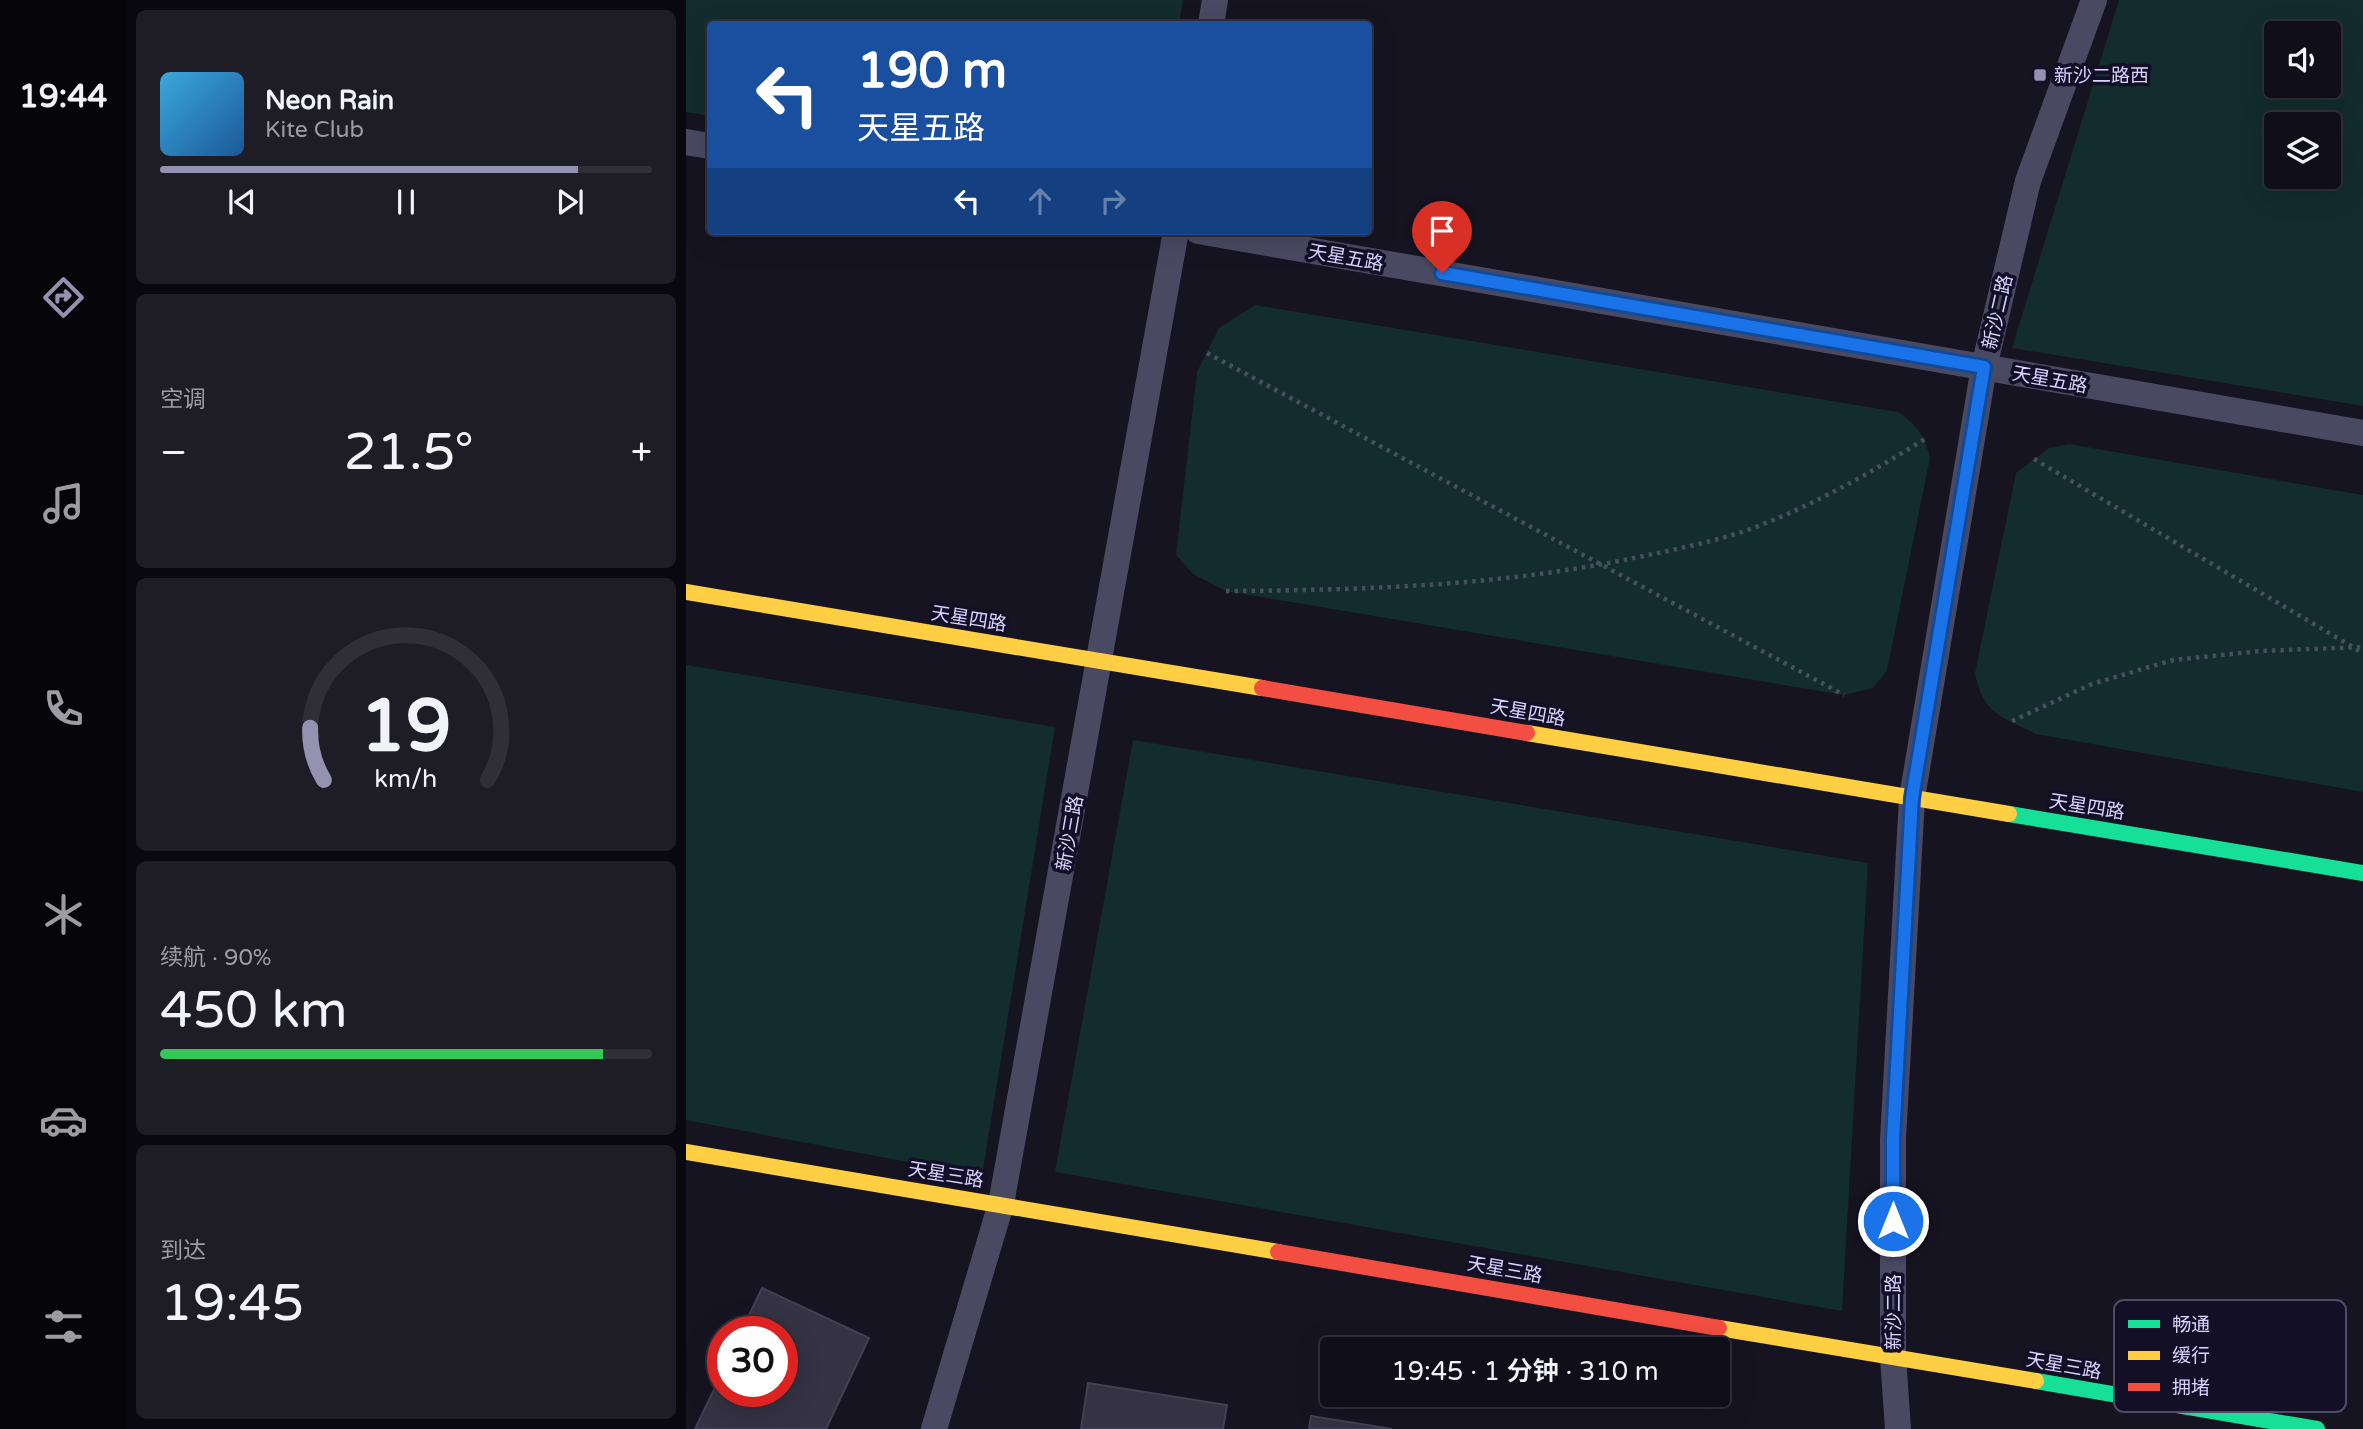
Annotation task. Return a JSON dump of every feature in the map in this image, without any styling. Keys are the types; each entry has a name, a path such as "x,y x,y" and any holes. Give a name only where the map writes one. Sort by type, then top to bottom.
{"street":[{"path":"1212,21 1215,0"},
{"name":"新沙二路","path":"1898,1429 1893,1357 1893,1139 1912,798 1984,367 2028,181 2094,0"},
{"path":"686,142 707,146"},
{"name":"新沙三路","path":"934,1429 1001,1204 1175,235"},
{"name":"天星五路","path":"1221,235 2363,433"},
{"name":"天星四路","path":"686,593 2363,873"},
{"name":"天星三路","path":"686,1152 2114,1395"},
{"name":"天星三路","path":"2217,1412 2317,1429"}],"path":[{"path":"1207,353 1844,695"},
{"path":"1226,591 1430,586 1602,565 1683,548 1760,526 1853,484 1926,439"},
{"path":"2034,459 2363,653"},
{"path":"2012,721 2092,684 2173,660 2363,647"}],"green space":[{"path":"686,0 1183,0 1180,21 707,21 707,116 686,112"},
{"path":"2119,0 2363,0 2363,406 2012,348"},
{"path":"1255,305 1898,412 1919,432 1926,443 1930,458 1887,670 1873,688 1844,695 1226,591 1193,574 1176,555 1197,372 1219,328"},
{"path":"2069,444 2363,495 2363,792 2036,734 2003,718 1989,706 1978,687 1975,673 2016,473 2049,448"},
{"path":"686,665 1055,727 982,1176 686,1120"},
{"path":"1133,740 1868,863 1842,1311 1055,1172"}],"building":[{"path":"762,1288 869,1338 826,1429 695,1429 707,1404 707,1407 798,1407 798,1316 749,1316"},
{"path":"1088,1383 1227,1405 1223,1429 1081,1429"},
{"path":"1311,1416 1392,1429 1309,1429"}],"traffic: fast":[{"path":"2009,814 2363,873"},
{"path":"2036,1381 2114,1394"},
{"path":"2217,1412 2317,1429"}],"traffic: slow":[{"path":"686,592 1262,688"},
{"path":"1527,733 2009,814"},
{"path":"686,1152 1278,1252"},
{"path":"1719,1328 2036,1381"}],"traffic: jam":[{"path":"1262,688 1527,733"},
{"path":"1278,1252 1719,1328"}],"place":[{"name":"新沙二路西","path":"2040,75"}],"route":[{"path":"1442,273 1984,367 1912,798 1893,1139 1893,1221"}]}
